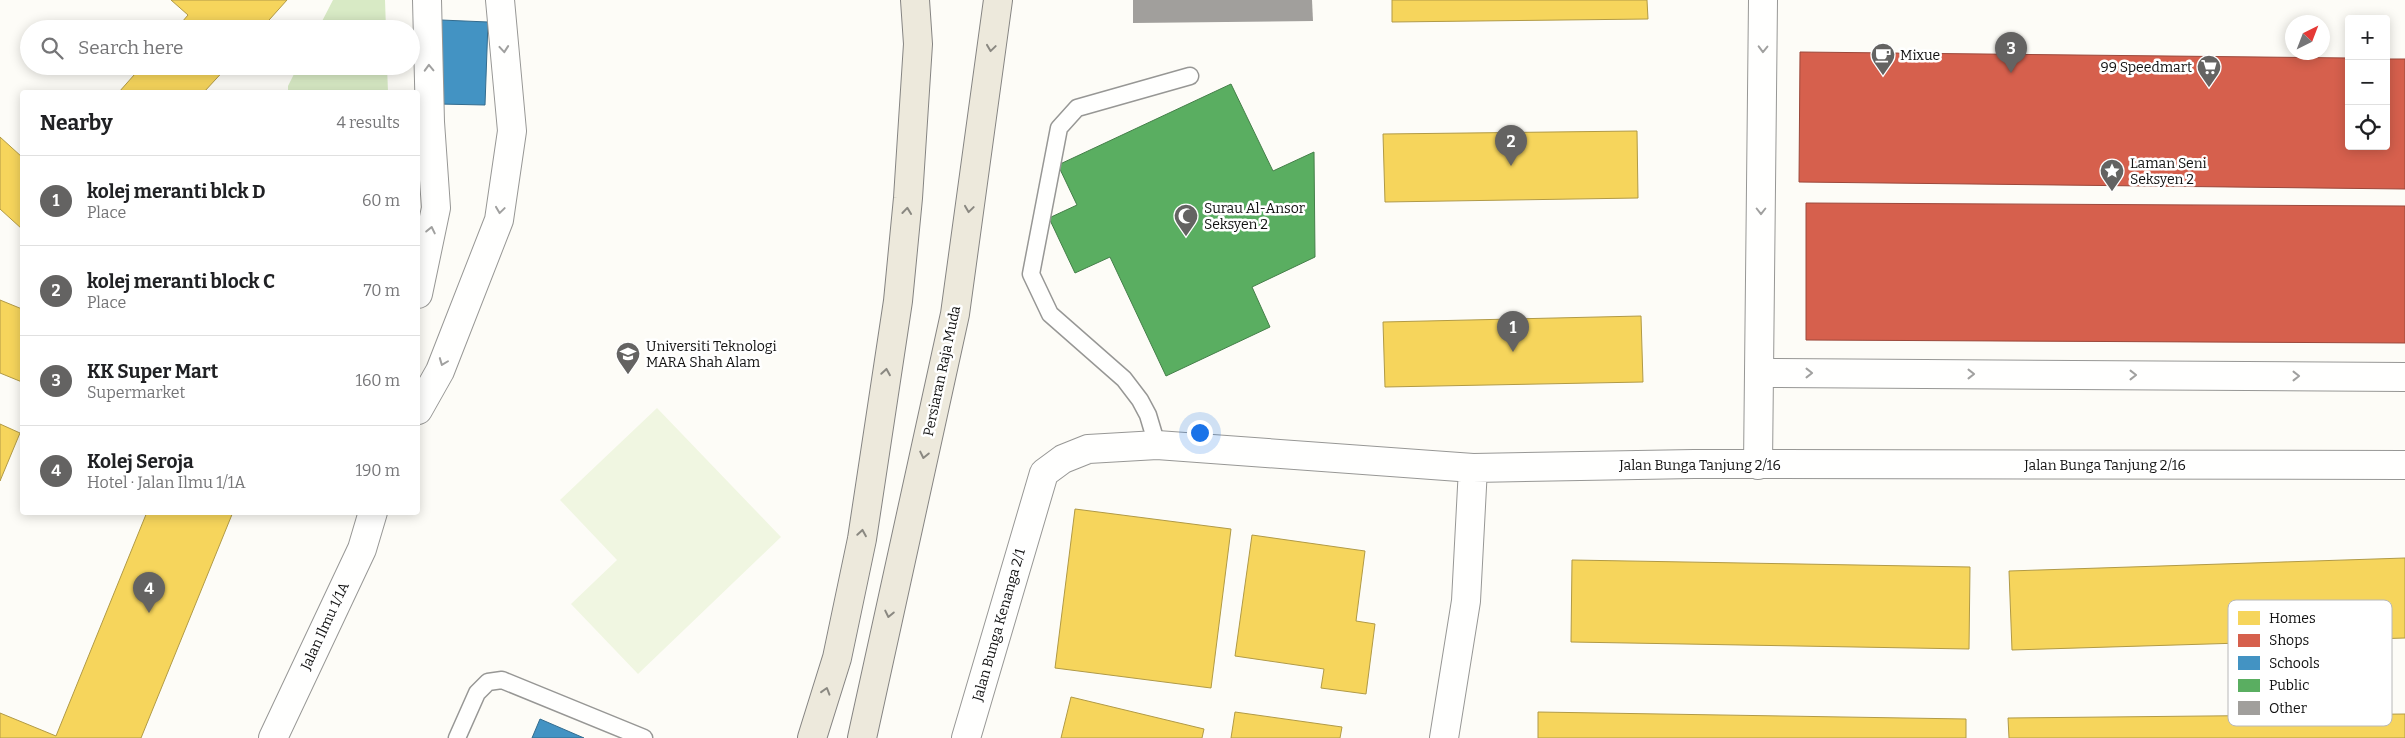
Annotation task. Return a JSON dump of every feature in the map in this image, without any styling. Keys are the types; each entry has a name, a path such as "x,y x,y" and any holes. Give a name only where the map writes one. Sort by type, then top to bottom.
{"main road":[{"path":"812,738 837,658 862,539 898,301 908,198 917,62 915,0"},
{"name":"Persiaran Raja Muda","path":"862,738 954,314 998,0"}],"street":[{"path":"420,284 436,208 430,122 427,0"},
{"path":"420,406 440,371 499,220 512,131 500,0"},
{"path":"1758,465 1763,0"},
{"path":"1760,373 2405,377"},
{"name":"Jalan Bunga Tanjung 2/16","path":"1031,512 1044,473 1063,459 1088,449 1156,445 1473,468 1758,465 2405,465"},
{"path":"1444,738 1466,601 1473,468"},
{"name":"Jalan Bunga Kenanga 2/1","path":"966,738 1031,512"},
{"name":"Jalan Ilmu 1/1A","path":"272,738 362,549 372,515"}],"lane":[{"path":"1156,445 1148,415 1140,400 1124,379 1050,314 1031,274 1059,128 1077,108 1190,76"},
{"path":"457,738 477,693 488,682 502,680 644,738"}],"green space":[{"path":"333,0 385,0 386,20 323,20"},
{"path":"294,75 387,75 388,90 288,90"},
{"path":"657,408 781,537 638,674 571,604 617,560 560,500"}],"building: Homes":[{"path":"171,0 287,0 269,20 184,20 188,15"},
{"path":"1392,0 1647,0 1648,19 1392,22"},
{"path":"134,75 220,75 206,90 121,90"},
{"path":"1637,131 1638,198 1385,202 1383,134"},
{"path":"0,137 20,155 20,227 0,209"},
{"path":"0,300 20,308 20,381 0,373"},
{"path":"1641,316 1643,382 1385,387 1383,322"},
{"path":"0,424 20,433 0,481"},
{"path":"1075,509 1231,529 1211,688 1055,668"},
{"path":"146,515 232,515 141,738 0,738 0,713 56,736"},
{"path":"1252,535 1365,551 1356,621 1375,624 1366,694 1321,688 1324,669 1235,656"},
{"path":"2405,558 2405,638 2392,638 2392,600 2228,600 2228,643 2012,650 2009,571"},
{"path":"1572,560 1970,567 1969,649 1571,642"},
{"path":"1071,697 1204,729 1202,738 1061,738"},
{"path":"1235,712 1342,727 1340,738 1231,738"},
{"path":"1538,712 1966,719 1966,738 1538,738"},
{"path":"2392,714 2405,714 2405,738 2009,738 2008,718 2228,716 2228,726 2392,726"}],"building: Shops":[{"path":"1800,52 2285,57 2285,60 2330,60 2330,58 2345,58 2345,150 2390,150 2390,59 2405,59 2405,189 1799,182"},
{"path":"1806,203 2405,206 2405,343 1806,340"}],"building: Schools":[{"path":"441,20 488,22 485,105 439,104"},
{"path":"540,719 584,738 532,738"}],"building: Public":[{"name":"Surau Al-Ansor Seksyen 2","path":"1231,84 1273,171 1314,152 1315,257 1252,287 1270,327 1166,376 1110,257 1075,273 1049,218 1077,205 1058,165"}],"building: Other":[{"path":"1133,0 1312,0 1313,21 1133,23"}],"place":[{"name":"KK Super Mart","path":"2011,73"},
{"name":"Mixue","path":"1883,76"},
{"name":"99 Speedmart","path":"2209,88"},
{"name":"kolej meranti block C","path":"1511,166"},
{"name":"Laman Seni Seksyen 2","path":"2112,192"},
{"name":"Surau Al-Ansor Seksyen 2","path":"1186,237"},
{"name":"kolej meranti blck D","path":"1513,352"},
{"name":"Universiti Teknologi MARA Shah Alam","path":"628,375"},
{"name":"Kolej Seroja","path":"149,613"}]}
